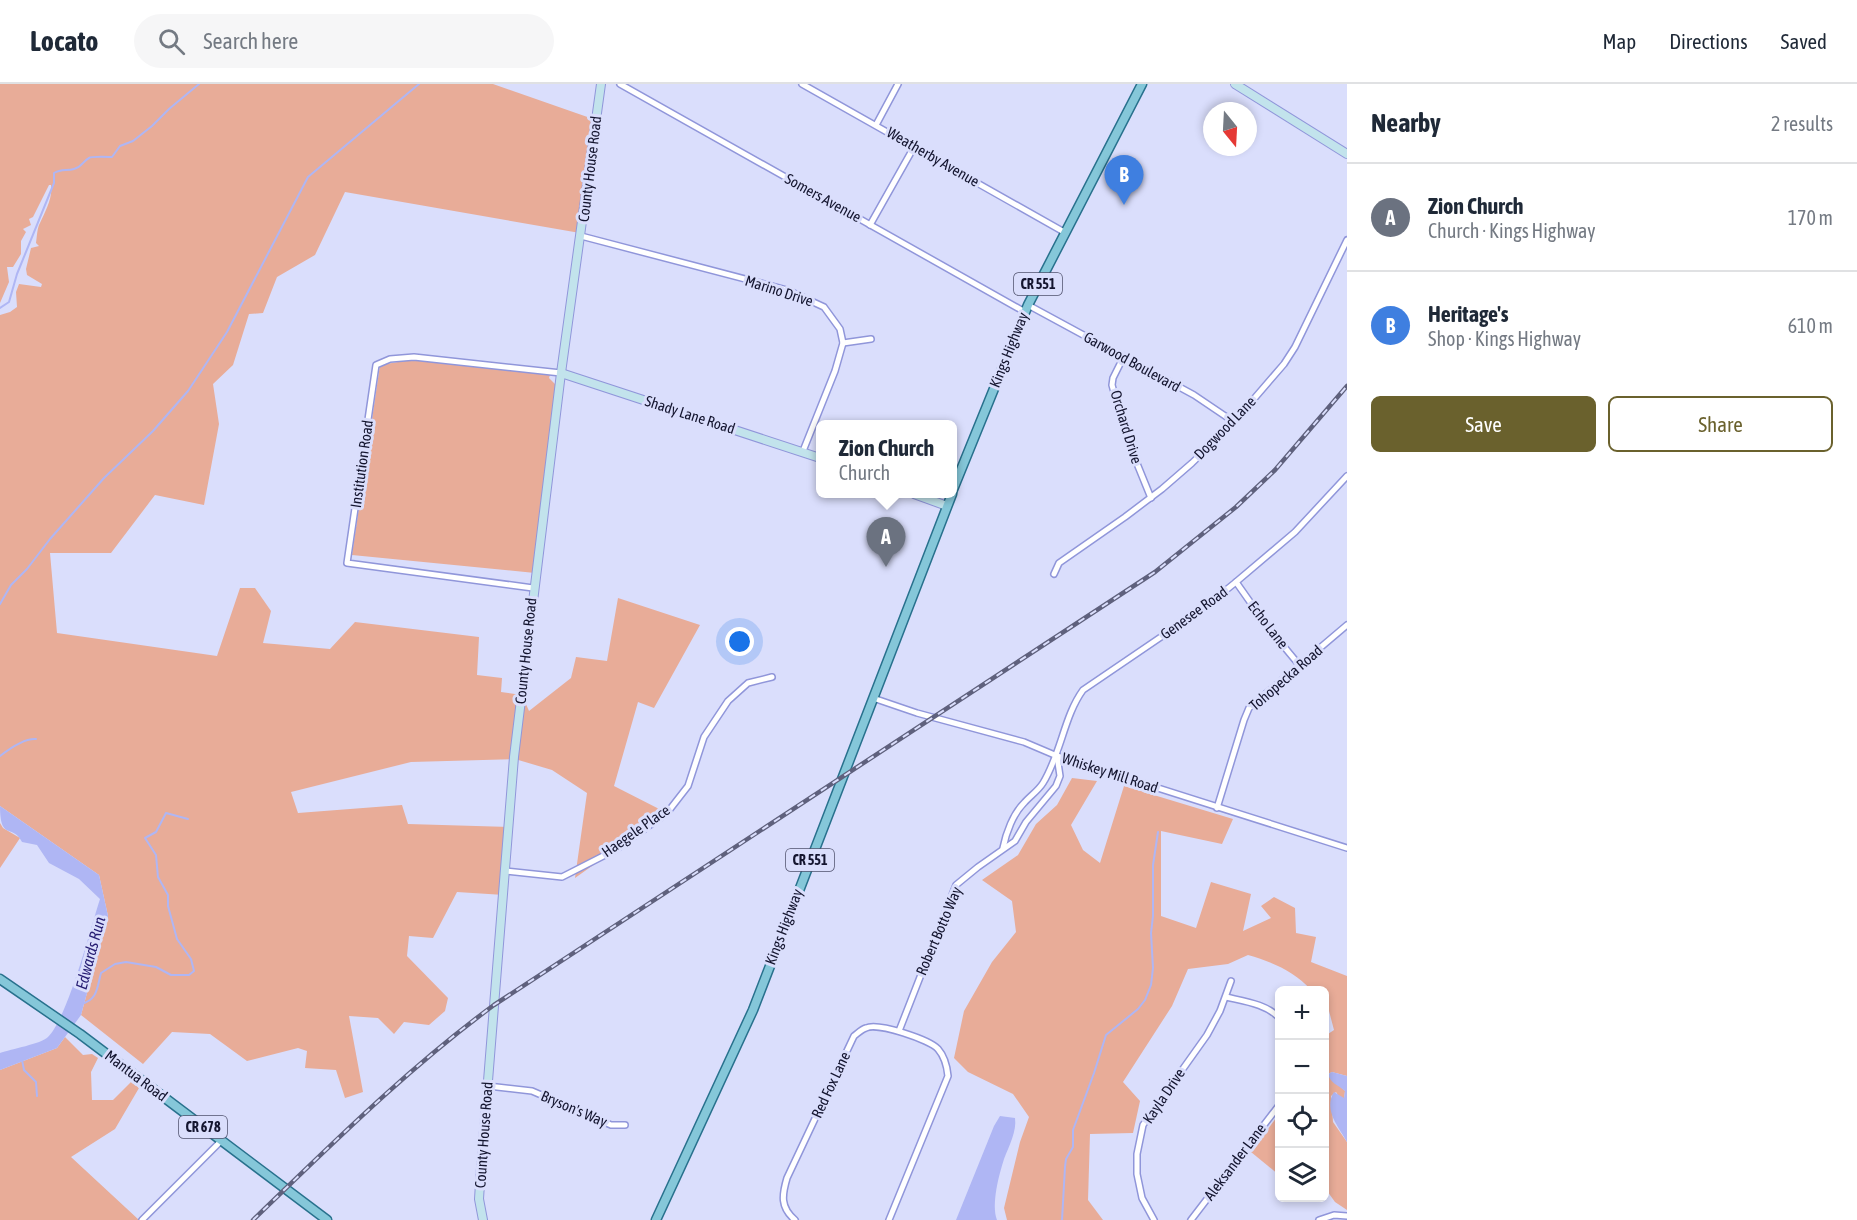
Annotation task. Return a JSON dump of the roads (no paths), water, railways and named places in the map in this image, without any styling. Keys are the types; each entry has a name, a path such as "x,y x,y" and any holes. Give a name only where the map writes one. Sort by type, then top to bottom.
{"main road":[{"name":"Kings Highway","path":"957,480 1026,308 1142,84"},
{"name":"Kings Highway","path":"656,1220 753,1010 950,498"},
{"name":"Mantua Road","path":"0,979 80,1034 327,1220"}],"street":[{"name":"County House Road","path":"483,1220 479,1199 499,923 506,871 514,757 533,588 601,84"},
{"name":"Somers Avenue","path":"620,84 870,225 1026,308"},
{"name":"Weatherby Avenue","path":"801,84 813,87 1064,232"},
{"path":"876,124 898,84"},
{"path":"1235,84 1347,154"},
{"path":"870,225 914,147"},
{"name":"Marino Drive","path":"581,236 787,290 824,307 840,329 843,343"},
{"name":"Dogwood Lane","path":"1054,574 1059,563 1151,498 1192,463 1234,422 1284,364 1295,347 1347,240"},
{"name":"Garwood Boulevard","path":"1026,308 1124,356 1194,395 1234,422"},
{"path":"803,451 835,371 843,343 871,339"},
{"name":"Orchard Drive","path":"1124,356 1113,378 1113,385 1127,439 1151,498"},
{"name":"Institution Road","path":"533,588 347,563 376,365 390,358 414,357 561,374"},
{"name":"Shady Lane Road","path":"561,374 816,456"},
{"name":"Genesee Road","path":"1057,756 1077,700 1083,690 1205,607 1236,582 1295,532 1347,476"},
{"path":"925,498 947,506"},
{"name":"Echo Lane","path":"1236,582 1267,626 1300,666"},
{"name":"Tohopecka Road","path":"1217,808 1246,712 1347,625"},
{"name":"Haegele Place","path":"506,871 562,877 615,850 667,813 688,786 704,737 728,700 748,683 772,677"},
{"name":"Whiskey Mill Road","path":"873,698 919,714 1024,742 1057,756 1347,848"},
{"path":"1003,848 1007,832 1017,811 1043,784 1057,756"},
{"name":"Robert Botto Way","path":"899,1031 956,885 1015,841 1026,822 1056,786 1060,776 1057,756"},
{"name":"Kayla Drive","path":"1154,1220 1142,1198 1137,1173 1139,1138 1143,1125 1208,1035 1231,981"},
{"path":"1226,997 1261,1006 1275,1014"},
{"name":"Red Fox Lane","path":"795,1220 786,1208 782,1195 788,1178 854,1036 866,1028 878,1025 936,1046 945,1061 948,1076 889,1220"},
{"name":"Bryson's Way","path":"488,1086 532,1091 611,1125 625,1125"},
{"name":"Aleksander Lane","path":"1191,1220 1275,1111"},
{"path":"142,1220 221,1141"},
{"path":"1319,1220 1334,1215 1347,1216"}],"water":[{"name":"Edwards Run","path":"0,806 99,875 108,916 81,1015 57,1048 0,1070 0,1053 44,1040 56,1027 71,993 100,899 79,879 49,863 37,845 22,842 15,833 5,828 2,824"},
{"path":"1332,1072 1347,1076 1347,1142 1336,1124 1330,1105 1334,1092 1344,1098 1345,1091 1331,1080 1329,1074"},
{"path":"1000,1116 1015,1118 1015,1123 1014,1133 996,1189 997,1220 956,1220 994,1126"}],"waterway":[{"path":"0,308 9,302 17,274 54,183 54,173 77,168 90,157 112,157 120,146 133,141 199,84"},
{"path":"0,604 11,585 27,569 50,539 104,478 153,431 188,391 227,332 308,177 419,84"},
{"path":"0,756 22,742 36,739"},
{"name":"Edwards Run","path":"81,1004 94,996 101,973 115,964 126,962 156,967 171,975 189,975 194,971 191,959 177,939 168,906 168,895 158,877 156,855 145,838 156,832 166,813 188,819"},
{"path":"1062,1220 1066,1159 1073,1147 1073,1130 1106,1035 1138,1009 1145,1000 1151,985 1153,865 1158,832"},
{"path":"22,1060 24,1070 36,1082 37,1096"}],"railway":[{"path":"253,1220 400,1081 494,1005 1155,572 1236,507 1275,470 1347,386"}],"place":[{"name":"Heritage's","path":"1124,205"},
{"name":"Zion Church","path":"886,567"}]}
